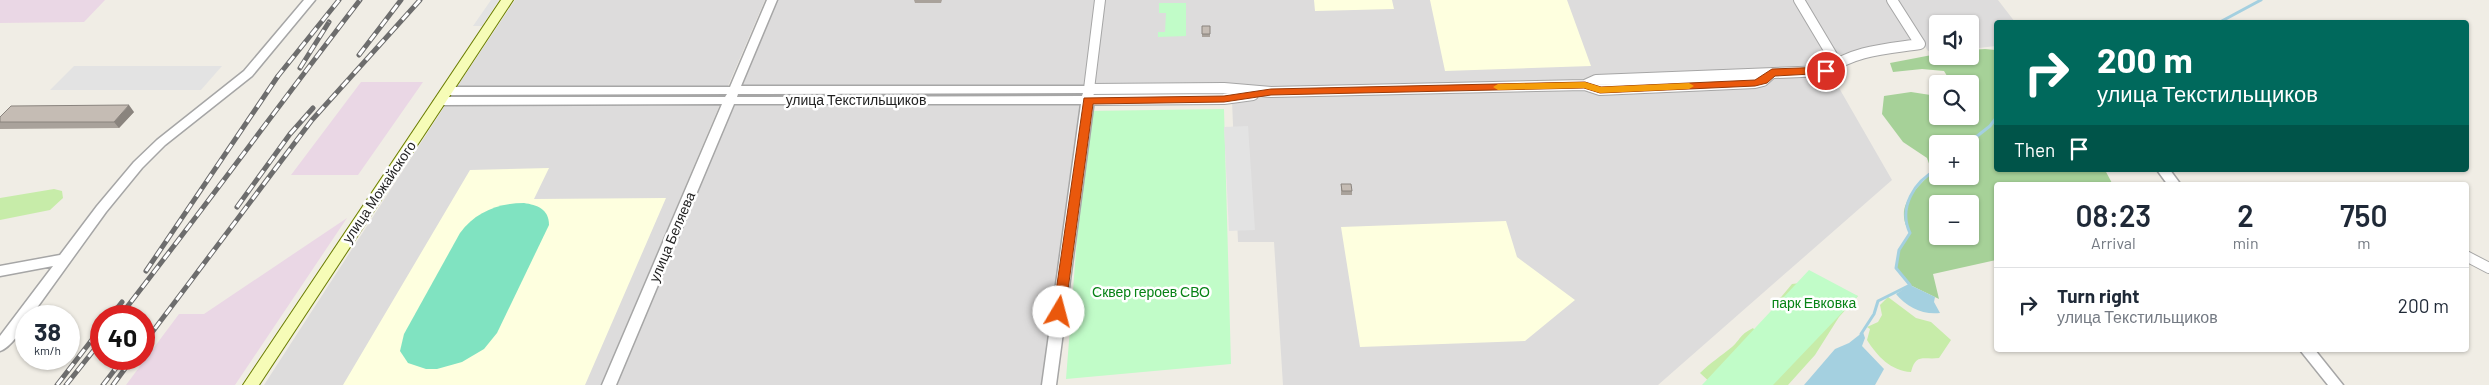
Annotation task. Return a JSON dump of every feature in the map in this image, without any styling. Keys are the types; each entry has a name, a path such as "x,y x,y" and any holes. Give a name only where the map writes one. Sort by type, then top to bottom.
{"main road":[{"name":"улица Можайского","path":"251,385 507,0"}],"street":[{"path":"0,346 38,299 116,191 139,163 164,139 238,83 255,67 310,0"},
{"name":"улица Беляева","path":"609,385 772,0"},
{"path":"1049,385 1089,95 1100,0"},
{"path":"1799,0 1836,62"},
{"name":"улица Текстильщиков","path":"1089,95 1224,88 1271,92 1585,85 1600,90 1755,83 1764,80 1772,72 1826,71 1836,62 1854,55 1920,44 1892,0"},
{"path":"1224,88 1224,99"},
{"name":"улица Текстильщиков","path":"444,96 732,94 1089,95 1224,99 1271,92"},
{"path":"2165,172 2173,182"},
{"path":"2469,258 2489,268"},
{"path":"0,271 66,259"},
{"path":"38,299 48,262"},
{"path":"2309,352 2336,385"}],"shaded area":[{"path":"0,0 105,0 84,22 0,23"},
{"path":"491,0 499,0 482,26 473,26"},
{"path":"515,0 765,0 728,86 457,87"},
{"path":"777,0 1095,0 1084,85 741,87"},
{"path":"1105,0 1796,0 1832,61 1824,68 1584,82 1275,88 1095,85"},
{"path":"1314,0 1392,0 1394,9 1315,11"},
{"path":"1430,0 1567,0 1591,66 1445,71"},
{"path":"1803,0 1889,0 1914,41 1838,55"},
{"path":"1895,0 1998,0 2013,20 1994,20 1994,46 1979,48 1979,15 1929,15 1929,51"},
{"path":"74,66 222,66 201,90 50,90"},
{"path":"1831,74 1892,180 1658,385 1283,385 1274,242 1238,242 1232,101 1276,96 1760,86 1779,75"},
{"path":"361,82 423,82 358,175 291,175"},
{"path":"721,102 601,385 264,385 446,104"},
{"path":"734,102 1082,104 1042,385 615,385"},
{"path":"1248,126 1255,230 1229,231 1224,127"},
{"path":"549,168 534,199 666,198 585,385 343,385 470,170"},
{"path":"347,218 235,385 126,385 137,370 155,370 155,346 179,314 204,314"},
{"path":"1506,221 1517,257 1575,300 1525,341 1360,347 1341,227"}],"green space":[{"path":"1159,3 1186,3 1186,36 1158,37 1158,32 1165,32 1166,13 1159,13"},
{"path":"1979,49 1994,50 1994,172 2106,172 2111,182 1994,182 1994,260 1933,274 1939,299 1910,285 1896,268 1899,250 1910,233 1905,223 1904,215 1908,200 1929,175 1929,185 1979,185 1979,135 1929,135 1929,164 1927,158 1903,142 1882,114 1884,96 1911,92 1929,95 1929,125 1979,125 1979,75 1946,75 1944,71 1922,69 1893,72 1890,63 1929,56 1929,65 1979,65"},
{"name":"Сквер героев СВО","path":"1224,109 1231,364 1066,379 1087,111"},
{"path":"54,189 62,191 63,198 50,210 0,220 0,198"},
{"path":"515,203 533,205 545,212 549,225 497,333 484,349 462,362 437,369 426,369 408,363 400,351 404,334 460,233 473,219 488,210"},
{"name":"парк Евковка","path":"1809,270 1858,296 1773,385 1702,385"},
{"name":"парк Евковка","path":"1809,282 1835,291 1858,296 1839,317 1815,355 1788,385 1713,385 1700,373 1753,328 1762,340 1788,307 1777,302 1792,284"},
{"path":"1888,297 1916,318 1931,322 1951,340 1939,358 1918,360 1915,362 1911,372 1891,366 1875,352 1867,340 1870,329 1867,327 1878,322 1882,315 1880,305"}],"water":[{"path":"1910,285 1935,297 1934,302 1940,313 1927,313 1915,309 1896,294"},
{"path":"1863,332 1865,338 1862,346 1884,369 1875,385 1804,385 1835,349 1849,343"}],"building":[{"path":"1202,26 1210,26 1210,34 1202,34"},
{"path":"129,105 114,122 0,122 0,117 11,106"},
{"path":"1341,184 1351,184 1352,191 1342,191"}],"waterway":[{"path":"2224,20 2261,0"},
{"path":"1978,135 1994,121"},
{"path":"1861,334 1874,314 1878,301 1910,285 1896,268 1899,250 1910,233 1906,214 1910,196 1929,174"}],"railway":[{"path":"146,271 278,76 339,0"},
{"path":"128,305 360,0"},
{"path":"359,55 401,0"},
{"path":"155,328 312,120 420,0"},
{"path":"300,68 329,22"},
{"path":"237,207 290,134 313,108"},
{"path":"57,385 90,342"},
{"path":"66,385 90,355"},
{"path":"103,385 115,370"},
{"path":"113,385 124,370"}],"slow traffic":[{"path":"1498,87 1585,85 1600,90 1689,86"}],"route":[{"path":"1059,312 1088,100 1224,99 1271,92 1526,86 1585,85 1600,90 1755,83 1769,77 1772,72 1826,71"}]}
